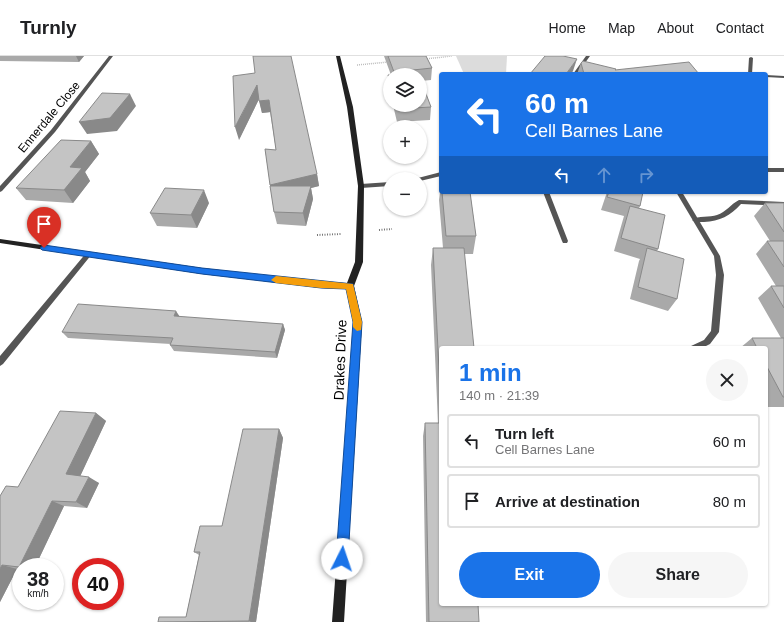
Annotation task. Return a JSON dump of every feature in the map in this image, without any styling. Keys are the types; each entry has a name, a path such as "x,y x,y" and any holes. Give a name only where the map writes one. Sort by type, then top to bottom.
{"street":[{"name":"Ennerdale Close","path":"0,190 53,131 112,56"},
{"path":"0,241 202,271 321,285 350,286 359,262 361,186 350,107 342,67 338,56"},
{"path":"576,72 588,56"},
{"path":"750,58 750,72"},
{"path":"768,76 784,77"},
{"path":"768,170 784,170"},
{"path":"427,177 439,174"},
{"path":"361,186 383,184"},
{"path":"547,194 565,241"},
{"path":"680,194 716,256 720,275 715,332 706,342 698,346"},
{"path":"695,220 716,219 729,214 739,202 784,204"},
{"path":"0,362 88,254"},
{"name":"Drakes Drive","path":"338,622 358,322 350,286"}],"path":[{"path":"421,59 452,56"},
{"path":"342,67 389,62"},
{"path":"374,230 392,229"},
{"path":"317,235 347,233"}],"shaded area":[{"path":"456,56 507,56 506,72 463,72"}],"building":[{"path":"253,56 291,56 317,174 270,185 265,149 276,150 269,100 259,101 257,85 235,127 233,76 255,73"},
{"path":"388,56 426,56 432,68 427,69 392,68"},
{"path":"545,56 563,56 577,59 567,72 532,72"},
{"path":"583,61 616,69 615,70 689,62 697,72 583,72 581,63"},
{"path":"102,93 130,94 110,118 79,122"},
{"path":"427,96 431,107 427,107"},
{"path":"61,140 91,141 70,167 82,168 64,190 16,188"},
{"path":"270,186 311,186 303,213 274,212"},
{"path":"165,188 204,190 191,215 150,213"},
{"path":"442,194 470,194 476,236 446,236"},
{"path":"608,194 643,194 640,206 607,197"},
{"path":"765,203 784,203 784,232"},
{"path":"630,206 665,215 658,249 621,238"},
{"path":"767,241 784,241 784,267"},
{"path":"433,248 464,248 474,346 439,346 439,370"},
{"path":"647,248 684,259 677,299 638,287"},
{"path":"771,286 784,286 784,308"},
{"path":"78,304 176,311 174,316 283,324 275,352 170,345 173,338 62,332"},
{"path":"752,338 784,338 784,397 768,369 768,346 756,346"},
{"path":"60,411 96,413 66,474 89,477 76,502 52,501 24,558 12,558 12,566 2,565 0,569 0,496 6,486 18,487"},
{"path":"425,423 439,423 439,606 478,606 479,622 429,622"},
{"path":"243,429 279,429 249,621 158,622 159,617 186,617 200,552 194,552 200,526 222,526"}],"slow traffic":[{"path":"276,280 321,285 350,286 358,322 357,327"}],"route":[{"path":"44,248 202,271 321,285 350,286 358,322 342,559"}]}
